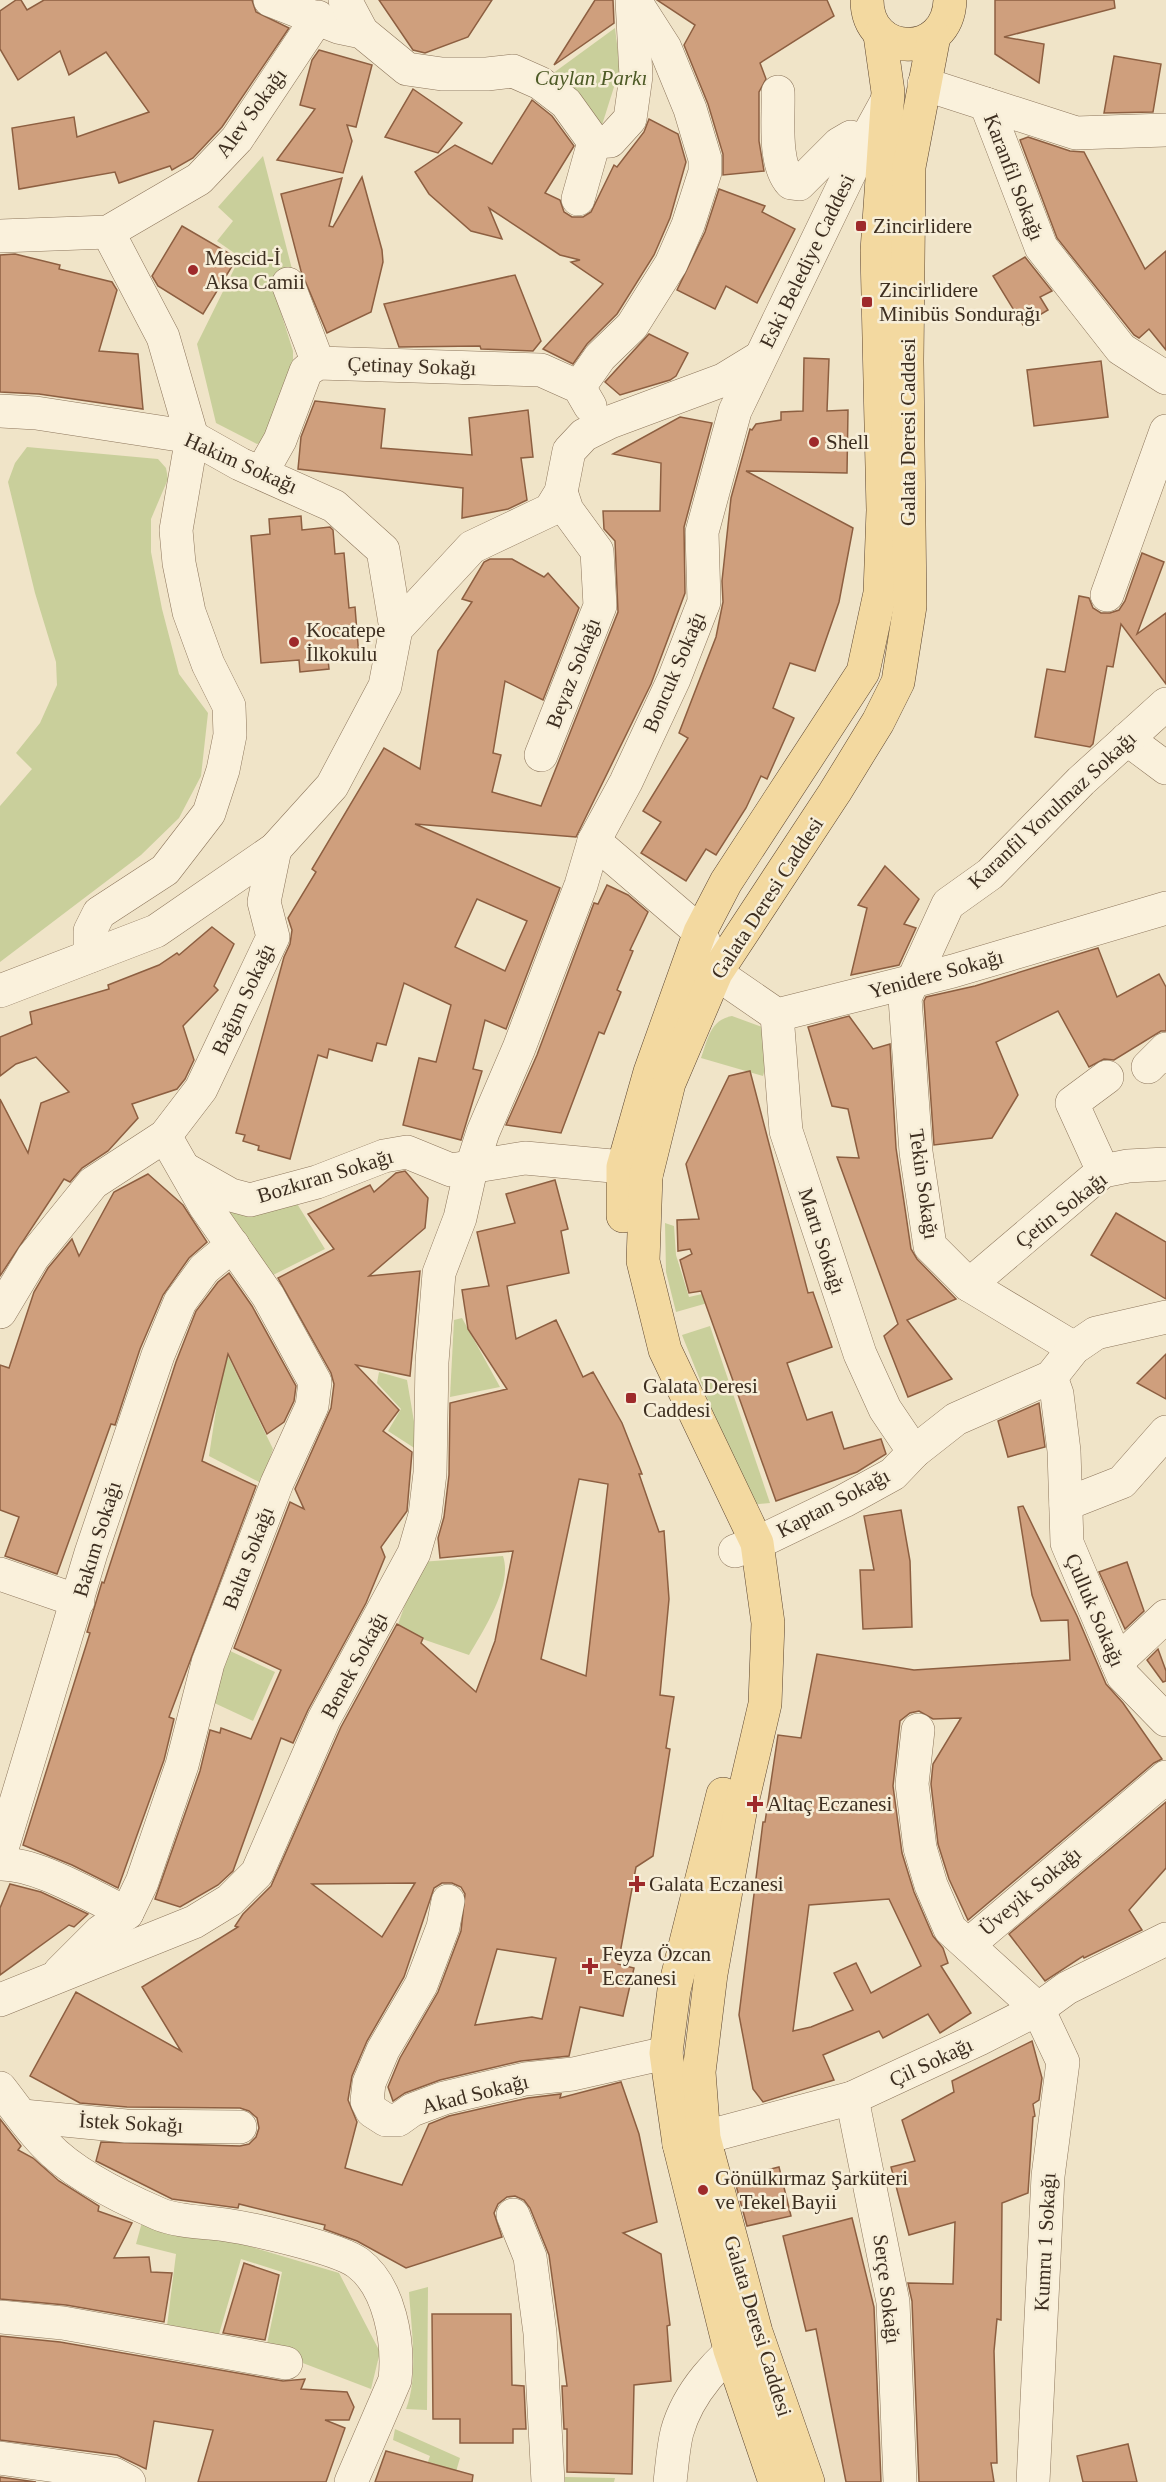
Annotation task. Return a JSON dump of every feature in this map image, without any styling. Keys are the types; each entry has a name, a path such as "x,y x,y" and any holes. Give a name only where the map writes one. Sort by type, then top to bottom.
{"main road":[{"name":"Galata Deresi Caddesi","path":"634,1172 716,973 835,792 878,722 898,682 910,606 893,361 877,251 887,101 880,34 871,23 867,0"},
{"name":"Galata Deresi Caddesi","path":"692,2141 711,1974 741,1807 765,1704 768,1623 746,1547 644,1352 624,1267 634,1172 650,1072 700,932 726,882 863,672 880,593 893,361 909,166 924,84 947,12"},
{"path":"880,34 893,42 907,45 921,43 947,12"},
{"name":"Galata Deresi Caddesi","path":"746,1547 745,1706 674,1990 666,2053 692,2141 776,2482"},
{"name":"Galata Deresi Caddesi","path":"743,2341 808,2482"}],"street":[{"path":"270,0 318,17 338,27 362,32"},
{"path":"345,0 362,32 407,69 442,74 487,74 513,70 540,83 566,103 594,142"},
{"path":"594,142 610,141 630,119 636,76 633,0"},
{"path":"610,422 587,404 579,387 600,357 632,326 671,264 688,225 705,172 705,159 665,48 633,0"},
{"name":"Alev Sokağı","path":"0,236 108,232 198,179 237,139 318,17"},
{"path":"924,84 1076,133 1166,130"},
{"path":"778,92 781,162 785,176 792,183 799,184 839,144 851,137 864,143"},
{"name":"Eski Belediye Caddesi","path":"561,492 569,451 584,435 610,422 723,380 759,358 864,143 887,101"},
{"name":"Karanfil Sokağı","path":"986,104 1041,247 1121,349 1166,378"},
{"path":"578,199 594,142"},
{"path":"90,956 90,931 99,913 165,870 208,813 223,770 230,735 229,706 208,664 189,612 179,562 177,530 192,437 164,337 108,232"},
{"path":"288,284 318,363"},
{"name":"Boncuk Sokağı","path":"471,1169 483,1132 519,1048 581,885 594,841 626,782 669,690 704,602 702,532 735,411 759,358"},
{"name":"Çetinay Sokağı","path":"262,472 280,440 306,370 318,363 541,370 579,387"},
{"name":"Hakim Sokağı","path":"0,411 46,415 192,437 240,464 334,506 383,550 396,629"},
{"path":"1107,595 1166,431"},
{"path":"0,991 156,931 275,849 332,786 385,686 396,629 472,547 550,510 561,492"},
{"name":"Beyaz Sokağı","path":"541,755 600,606 597,551 567,510 561,492"},
{"name":"Karanfil Yorulmaz Sokağı","path":"910,982 948,904 990,874 1081,781 1166,704"},
{"path":"1127,739 1166,768"},
{"path":"594,841 700,932 716,973 777,1015"},
{"name":"Bağım Sokağı","path":"0,1312 33,1257 93,1183 165,1136 201,1089 273,937 264,902 275,849"},
{"name":"Yenidere Sokağı","path":"777,1015 910,982 1166,908"},
{"name":"Tekin Sokağı","path":"910,982 905,998 916,1152 930,1246 969,1285 1074,1348"},
{"name":"Martı Sokağı","path":"777,1015 786,1131 860,1354 885,1409 914,1452"},
{"path":"1103,1171 1072,1103 1107,1077"},
{"name":"Balta Sokağı","path":"51,1980 100,1932 127,1913 142,1882 182,1765 208,1663 272,1494 312,1406 315,1382 301,1352 268,1296 206,1206 165,1136"},
{"name":"Bozkıran Sokağı","path":"185,1169 231,1195 250,1200 317,1182 384,1156 407,1152 451,1170 471,1169 525,1158 634,1172"},
{"name":"Çetin Sokağı","path":"969,1285 1103,1171 1128,1166 1166,1164"},
{"name":"Benek Sokağı","path":"0,2000 194,1922 230,1900 257,1873 324,1719 414,1553 425,1515 430,1473 432,1362 439,1273 460,1218 471,1169"},
{"name":"Bakım Sokağı","path":"0,1855 91,1553 158,1354 180,1302 204,1269 233,1245"},
{"path":"1051,1377 1074,1348 1095,1333 1166,1317"},
{"name":"Kaptan Sokağı","path":"746,1547 844,1501 893,1473 914,1452 956,1419 1051,1377"},
{"name":"Çulluk Sokağı","path":"1051,1377 1057,1394 1064,1451 1067,1543 1123,1676 1166,1720"},
{"path":"1066,1504 1122,1482 1166,1432"},
{"path":"0,1575 78,1601"},
{"path":"1117,1662 1166,1616"},
{"path":"918,1730 912,1784 920,1848 931,1885 951,1929 968,1945"},
{"name":"Üveyik Sokağı","path":"1038,2008 968,1945 1166,1777"},
{"path":"0,1864 13,1863 55,1879 127,1913"},
{"name":"Akad Sokağı","path":"448,1900 443,1927 421,1985 383,2050 369,2083 367,2101 372,2111 386,2120 398,2120 412,2110 444,2098 525,2079 573,2074 666,2053"},
{"name":"Çil Sokağı","path":"692,2141 852,2098 979,2039 1038,2008 1067,1988 1166,1939"},
{"name":"Kumru 1 Sokağı","path":"1033,2482 1048,2176 1063,2062 1038,2008"},
{"path":"0,2088 47,2146 95,2183 161,2215 232,2226 303,2242 356,2261 374,2278 384,2298 397,2362 394,2380 351,2482"},
{"name":"Serçe Sokağı","path":"852,2098 893,2302 900,2482"},
{"name":"İstek Sokağı","path":"23,2116 126,2126 240,2127"},
{"path":"513,2215 530,2257 540,2333 548,2482"},
{"path":"0,2317 63,2323 286,2363"},
{"path":"670,2482 677,2431 695,2391 743,2341"},
{"path":"0,2458 114,2474 129,2482"}],"green space":[{"name":"Caylan Parkı","path":"615,28 620,68 602,125 552,74"},
{"path":"263,156 293,273 275,294 293,351 293,371 265,441 257,444 216,423 197,344 240,257 217,241 233,221 218,207"},
{"path":"27,447 158,459 166,468 168,479 151,519 151,552 162,609 179,674 208,713 201,776 179,818 141,855 0,962 0,806 32,769 16,753 40,723 57,685 56,662 35,593 8,482 15,463"},
{"path":"732,1016 770,1030 773,1037 763,1076 701,1058 714,1026"},
{"path":"218,1200 296,1202 325,1249 271,1276"},
{"path":"665,1223 674,1226 676,1255 689,1297 759,1281 760,1288 676,1312 666,1272"},
{"path":"462,1318 500,1387 450,1397 454,1320"},
{"path":"710,1326 770,1503 750,1505 682,1335"},
{"path":"228,1356 273,1449 261,1483 209,1456 224,1357"},
{"path":"379,1372 407,1380 419,1451 388,1431 401,1409 377,1383"},
{"path":"503,1556 505,1568 501,1593 469,1655 396,1630 420,1562"},
{"path":"228,1650 275,1672 253,1721 210,1701"},
{"path":"144,2215 339,2273 380,2352 371,2389 266,2349 282,2272 241,2259 217,2341 166,2334 176,2254 136,2244"},
{"path":"428,2287 427,2410 406,2409 410,2396 413,2367 409,2292"},
{"path":"395,2429 460,2458 453,2482 421,2482 430,2456 393,2440"},
{"path":"565,2477 615,2478 614,2482 564,2482"}],"building":[{"path":"16,0 21,0 27,10 44,0 252,0 256,12 289,28 222,127 193,158 172,170 170,166 119,183 115,172 19,189 12,128 74,117 77,137 149,112 106,52 69,75 60,51 18,80 0,49 0,11"},
{"path":"379,0 492,0 468,37 425,53 413,50"},
{"path":"595,0 613,0 614,23 554,65"},
{"path":"657,0 827,0 834,16 760,63 766,79 759,92 759,141 764,171 723,175 723,154 708,104 684,45 695,25"},
{"path":"995,0 1114,0 1115,8 1004,37 1044,44 1039,83 995,54"},
{"path":"319,50 372,65 356,127 347,125 352,141 343,173 277,160 315,109 300,105 312,60"},
{"path":"1114,56 1161,64 1153,112 1104,113"},
{"path":"413,89 462,123 438,153 385,137"},
{"path":"532,100 552,116 574,146 545,193 560,200 564,212 572,217 583,217 591,212 614,165 617,167 644,132 649,119 678,134 686,162 670,218 654,255 617,314 587,344 573,364 543,349 603,284 571,262 580,260 560,255 489,208 502,239 471,231 429,194 415,172 455,145 492,164"},
{"path":"1028,137 1070,151 1084,152 1145,269 1166,251 1166,350 1149,329 1139,338 1134,335 1057,238 1020,140"},
{"path":"362,177 382,250 383,262 371,312 327,333 301,271 281,194 342,178 329,226 333,227"},
{"path":"719,189 765,206 762,212 795,229 757,303 726,286 715,309 677,290 705,232"},
{"name":"Mescid-İ Aksa Camii","path":"182,226 237,258 203,314 158,286 152,276"},
{"path":"15,254 60,265 59,269 112,282 117,290 99,351 138,354 143,409 39,394 0,392 0,255"},
{"path":"1025,257 1052,291 1040,297 1048,310 1023,325 993,276"},
{"path":"515,275 541,341 533,351 481,349 480,346 399,347 384,304"},
{"path":"649,334 688,353 676,376 670,380 620,395 605,382"},
{"path":"804,358 829,359 827,411 848,410 847,473 746,471 853,528 839,602 815,671 790,663 773,708 794,718 767,779 761,776 746,808 716,855 706,849 686,881 641,853 661,822 643,811 688,738 679,733 716,637 723,602 722,581 731,498 750,429 752,430 756,424 781,420 781,412 803,411"},
{"path":"1101,361 1108,417 1034,426 1027,370"},
{"path":"315,401 385,409 381,448 472,455 469,418 528,410 533,457 521,458 527,500 508,509 462,518 463,488 298,469 301,437"},
{"path":"680,417 712,423 684,527 685,593 651,684 576,837 415,824 560,888 506,1029 485,1020 473,1069 482,1071 461,1140 403,1125 419,1058 436,1062 451,1005 404,983 386,1045 377,1043 372,1061 329,1049 327,1058 318,1055 290,1159 258,1150 259,1146 243,1141 245,1135 236,1133 284,957 290,944 292,930 288,918 316,872 312,869 384,748 420,769 438,651 472,602 462,599 484,562 490,559 512,559 544,577 548,573 579,608 543,700 505,681 493,753 501,755 492,792 541,806 618,612 615,541 604,529 603,511 660,511 661,463 613,454","holes":["477,899 527,921 505,971 455,947"]},
{"name":"Kocatepe İlkokulu","path":"301,516 302,530 330,527 333,530 335,554 344,553 349,608 355,607 359,657 328,659 329,669 300,672 299,660 261,663 251,536 270,534 269,519"},
{"path":"1142,553 1164,562 1137,634 1166,613 1166,684 1121,624 1113,667 1107,666 1093,744 1090,747 1035,737 1047,669 1065,672 1079,596 1089,598 1093,608 1101,613 1119,610 1125,601"},
{"path":"885,866 919,899 904,924 916,928 899,965 851,975 867,908 858,905"},
{"path":"607,885 628,895 648,912 630,950 633,951 617,990 621,992 604,1034 599,1032 561,1133 506,1125 537,1055 594,903 598,904"},
{"path":"212,927 234,944 214,986 218,990 183,1026 194,1060 185,1079 177,1089 132,1104 138,1118 108,1151 82,1168 70,1182 64,1179 0,1276 0,1099 28,1153 41,1103 69,1092 36,1057 16,1064 0,1076 0,1037 32,1024 30,1012 109,989 108,985 159,965 177,953 179,955"},
{"path":"1098,948 1117,997 1159,974 1166,987 1166,1031 1161,1031 1114,1060 1104,1059 1089,1067 1058,1011 996,1042 1018,1095 992,1138 934,1145 924,1001 926,997 975,986"},
{"path":"849,1016 873,1049 890,1044 896,1148 911,1249 917,1259 956,1299 907,1320 952,1379 908,1397 884,1336 898,1324 837,1157 859,1158 848,1109 832,1106 808,1027"},
{"path":"750,1071 808,1293 813,1292 832,1347 787,1363 807,1420 832,1412 844,1449 881,1439 886,1454 857,1472 776,1501 701,1291 689,1293 680,1260 692,1254 690,1249 678,1251 677,1220 699,1219 686,1164 729,1076"},
{"path":"405,1171 428,1198 425,1228 369,1276 420,1271 410,1376 356,1365 399,1410 383,1431 412,1452 407,1511 381,1547 385,1557 366,1603 308,1710 293,1743 281,1738 233,1871 218,1885 180,1907 155,1899 200,1771 210,1730 220,1733 221,1728 251,1739 281,1670 234,1648 290,1502 304,1509 295,1489 331,1408 334,1384 331,1373 278,1278 334,1249 308,1214 370,1185 374,1192 396,1173"},
{"path":"148,1174 183,1205 207,1242 189,1258 163,1295 140,1349 115,1425 111,1424 57,1574 5,1556 19,1517 0,1510 0,1365 9,1368 34,1292 48,1268 72,1239 79,1256 114,1192"},
{"path":"555,1180 568,1229 561,1231 569,1273 507,1286 516,1339 556,1320 583,1377 593,1372 622,1423 642,1474 639,1474 659,1532 664,1531 669,1599 660,1695 674,1697 666,1748 670,1749 653,1856 636,1867 618,1964 634,1968 623,2016 580,2007 569,2056 521,2061 440,2080 405,2093 393,2101 388,2087 400,2058 438,1992 461,1931 465,1894 461,1887 452,1883 442,1883 434,1888 404,1977 367,2041 352,2076 348,2100 357,2122 345,2168 402,2185 429,2124 449,2116 528,2098 561,2094 560,2098 621,2082 639,2134 657,2222 623,2233 661,2254 670,2325 667,2326 671,2381 634,2385 632,2474 567,2472 567,2429 564,2429 562,2386 567,2386 549,2255 530,2208 524,2200 515,2196 507,2197 498,2204 494,2213 502,2237 406,2268 357,2241 324,2229 325,2225 239,2204 238,2208 172,2199 96,2161 101,2142 240,2146 249,2144 256,2137 259,2128 257,2118 249,2111 240,2108 127,2107 80,2103 30,2076 76,1992 181,2051 142,1987 238,1927 235,1926 243,1914 271,1886 341,1727 397,1624 423,1638 421,1643 476,1692 495,1641 513,1551 440,1558 438,1538 444,1517 449,1475 450,1403 507,1389 468,1329 462,1290 489,1286 477,1232 515,1223 506,1194","holes":["579,1479 608,1484 586,1676 541,1659","415,1883 382,1937 312,1884","497,1949 556,1958 542,2019 532,2017 475,2025"]},
{"path":"1116,1213 1166,1242 1166,1299 1091,1255"},
{"path":"229,1273 252,1306 296,1386 294,1401 284,1422 267,1434 228,1354 202,1461 256,1486 169,1717 174,1719 164,1760 118,1888 72,1865 23,1845 90,1633 87,1632 102,1582 104,1583 176,1362 196,1311 218,1282"},
{"path":"1166,1354 1166,1399 1137,1383"},
{"path":"1039,1403 1045,1447 1008,1457 998,1421"},
{"path":"1023,1506 1077,1616 1106,1684 1123,1703 1162,1759 1154,1763 968,1920 949,1879 938,1844 931,1784 933,1764 961,1718 933,1719 919,1711 910,1713 900,1721 893,1786 902,1853 914,1892 933,1936 943,1948 948,1963 941,1966 971,2013 940,2033 928,2014 883,2038 879,2031 823,2055 834,2080 763,2102 753,2089 739,2015 763,1822 765,1822 778,1735 801,1738 817,1654 914,1670 1070,1660 1068,1620 1041,1621 1032,1595 1018,1507","holes":["889,1899 921,1966 871,1993 856,1963 834,1973 853,2010 811,2027 793,2031 809,1905"]},
{"path":"901,1510 910,1561 912,1627 863,1629 860,1570 874,1570 864,1516"},
{"path":"1127,1562 1144,1611 1125,1629 1099,1572"},
{"path":"1158,1649 1166,1671 1166,1681 1163,1682 1147,1660"},
{"path":"1166,1802 1166,1868 1129,1910 1142,1930 1084,1958 1083,1956 1045,1981 1009,1934"},
{"path":"10,1884 41,1892 88,1914 74,1927 69,1925 0,1975 0,1908"},
{"path":"1032,2041 1042,2078 1039,2100 1033,2104 1035,2116 1033,2117 1028,2193 1002,2203 1001,2320 997,2319 994,2351 997,2463 991,2463 994,2482 919,2482 912,2301 908,2283 953,2284 955,2222 909,2235 891,2167 915,2161 902,2120 954,2092 952,2081"},
{"path":"0,2119 21,2146 18,2150 33,2158 59,2181 99,2206 98,2211 132,2223 114,2258 149,2257 151,2272 172,2273 164,2322 66,2305 0,2299"},
{"path":"779,2167 791,2216 747,2226 734,2178"},
{"path":"852,2218 874,2307 881,2482 846,2482 816,2329 806,2331 783,2236"},
{"path":"244,2263 279,2275 265,2340 223,2333"},
{"path":"432,2314 511,2314 512,2385 524,2386 526,2429 513,2429 513,2443 460,2443 460,2419 433,2419"},
{"path":"0,2336 60,2342 283,2381 305,2379 301,2389 347,2392 354,2407 349,2420 325,2420 345,2428 326,2482 198,2482 213,2430 154,2421 146,2469 117,2455 0,2440"},
{"path":"1128,2444 1137,2482 1083,2482 1077,2456"},
{"path":"386,2451 473,2475 472,2482 375,2482"},
{"path":"0,2477 36,2482 0,2482"}],"place":[{"name":"Zincirlidere","path":"861,226"},
{"name":"Mescid-İ Aksa Camii","path":"193,270"},
{"name":"Zincirlidere Minibüs Sondurağı","path":"867,302"},
{"name":"Shell","path":"814,442"},
{"name":"Kocatepe İlkokulu","path":"294,642"},
{"name":"Galata Deresi Caddesi","path":"631,1398"},
{"name":"Altaç Eczanesi","path":"755,1804"},
{"name":"Galata Eczanesi","path":"637,1884"},
{"name":"Feyza Özcan Eczanesi","path":"590,1966"},
{"name":"Gönülkırmaz Şarküteri ve Tekel Bayii","path":"703,2190"}]}
